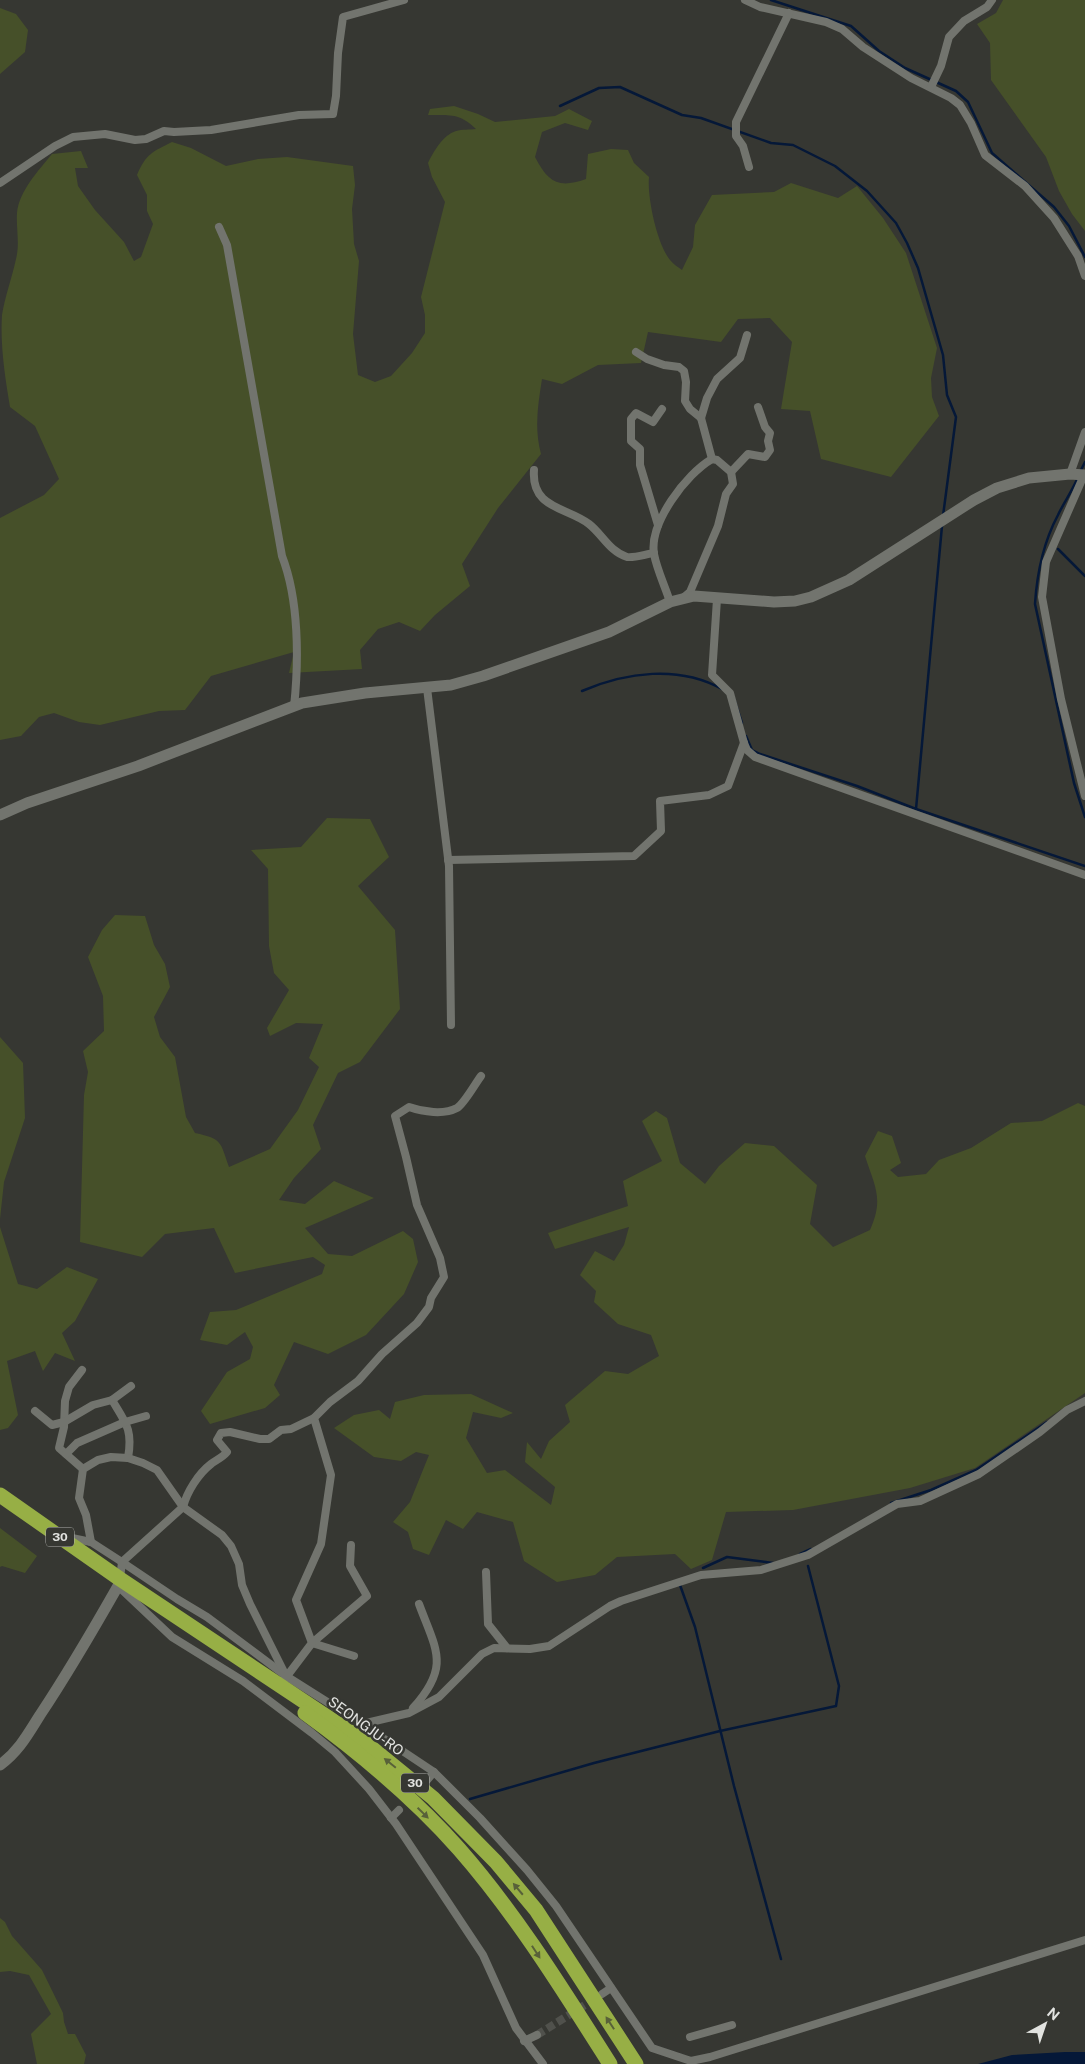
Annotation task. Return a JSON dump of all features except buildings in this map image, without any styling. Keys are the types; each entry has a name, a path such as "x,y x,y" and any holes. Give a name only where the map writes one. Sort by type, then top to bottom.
{"highway":[{"name":"SEONGJU-RO","path":"0,1495 318,1723 370,1764 435,1824 479,1873 523,1932 610,2064"},
{"name":"SEONGJU-RO","path":"0,1506 119,1582 283,1681 362,1740 426,1792 496,1862 536,1910 636,2064"}],"street":[{"path":"0,183 73,136 105,134 135,140 146,139 164,131 211,130 299,115 333,114 343,17 404,0"},
{"path":"745,0 760,7 826,22 842,29 911,78 933,82 960,105 972,124 985,154 1025,186 1049,211 1078,256 1085,276"},
{"path":"933,82 949,36 964,21 987,6 992,0"},
{"path":"749,166 743,146 736,136 736,122 789,14"},
{"path":"219,227 227,245 282,556 288,573 297,641 294,707"},
{"path":"712,459 701,418 707,398 717,379 740,358 746,335"},
{"path":"636,352 647,359 664,365 679,367 684,371 685,401 690,409 701,418"},
{"path":"731,472 748,454 765,457 770,450 768,441 770,432 765,427 758,407"},
{"path":"662,409 653,422 636,413 631,419 630,441 640,449 640,465 658,525 654,553 670,602"},
{"path":"1085,432 1079,474 1046,562 1042,597 1061,699 1085,796"},
{"path":"683,598 690,592 718,526 726,494 733,484 731,472 717,460 712,459"},
{"path":"658,525 690,476 712,459"},
{"path":"534,470 533,480 535,488 552,507 589,524 619,554 630,557 654,553"},
{"path":"0,815 27,803 156,759 302,704 365,693 451,685 483,676 609,632 670,602 683,598 694,596 774,602 795,601 811,597 848,580 974,500 1011,482 1029,478 1079,474"},
{"path":"717,599 712,675 730,694 744,743 747,750 755,757 1085,875"},
{"path":"428,688 448,860 450,1025"},
{"path":"448,860 634,856 661,831 660,801 709,795 728,786 744,743"},
{"path":"0,1765 12,1757 26,1739 85,1645 119,1582 122,1562 183,1507 186,1494 200,1476 211,1464 227,1452 217,1440 221,1434 230,1432 260,1439 269,1439 281,1430 291,1429 314,1418 330,1402 358,1381 382,1354 417,1323 429,1307 431,1298 444,1277 440,1258 417,1205 395,1116 410,1107 418,1110 445,1112 458,1108 480,1076"},
{"path":"82,1370 69,1387 64,1401 64,1422 59,1448 83,1469"},
{"path":"35,1411 52,1425 64,1422 93,1405 112,1400 131,1386"},
{"path":"112,1400 125,1422 131,1439 128,1458"},
{"path":"362,1724 409,1713 440,1697 482,1654 494,1648 530,1650 549,1646 610,1606 701,1575 761,1570 808,1555 896,1504 920,1500 979,1474 1040,1432 1066,1410 1085,1401"},
{"path":"66,1454 77,1443 125,1422 146,1416"},
{"path":"312,1643 296,1600 321,1544 332,1475 314,1418"},
{"path":"83,1469 98,1460 111,1456 128,1458 157,1470 183,1507 222,1535 231,1546 239,1564 242,1585 283,1681"},
{"path":"83,1469 79,1498 86,1515 91,1542"},
{"path":"56,1534 91,1542 207,1617 283,1681 362,1724 434,1772 480,1818 527,1870 568,1923 652,2048 689,2062 710,2057 1085,1940"},
{"path":"283,1681 312,1643 367,1596 350,1566 351,1545"},
{"path":"486,1572 485,1598 488,1624 507,1648"},
{"path":"119,1582 172,1637 243,1682 312,1733 350,1767 391,1818 483,1955 516,2028 543,2064"},
{"path":"409,1713 436,1676 438,1653 419,1604"},
{"path":"312,1643 354,1656"},
{"path":"427,1780 434,1772"},
{"path":"391,1818 399,1810"},
{"path":"602,1994 612,1988"},
{"path":"690,2038 732,2025"},
{"path":"524,2041 537,2035"}],"green space":[{"path":"1003,0 1085,0 1085,231 1072,214 1059,191 1046,157 991,80 990,43 977,24 996,13"},
{"path":"0,8 16,14 28,30 25,52 0,74"},
{"path":"454,106 495,122 555,116 569,109 592,121 588,130 565,123 542,132 535,157 540,166 549,178 555,181 561,183 576,182 586,179 588,154 611,149 628,150 634,163 649,177 651,208 665,253 682,270 693,247 695,225 712,195 774,192 791,183 838,198 857,186 883,218 906,253 937,348 931,378 932,397 939,416 891,477 821,459 810,411 781,409 792,342 770,318 738,319 721,342 648,332 641,363 598,365 562,384 542,379 537,426 541,454 498,508 462,564 470,586 435,615 420,631 399,622 378,629 360,650 362,669 289,673 294,652 211,676 185,710 159,711 100,725 79,722 54,713 39,717 21,736 0,740 0,518 44,495 59,479 35,426 10,407 3,361 2,315 17,253 17,213 21,197 30,181 52,154 81,151 88,168 75,168 78,186 95,210 124,242 134,261 141,257 153,224 147,211 147,195 137,175 143,162 150,154 172,142 191,148 226,166 258,159 287,157 353,166 355,185 352,209 354,244 359,261 353,334 358,375 375,382 391,376 412,353 425,333 425,315 421,297 445,202 432,177 428,163 436,149 451,133 458,130 476,129 465,120 454,116 428,115 430,109"},
{"path":"327,818 370,819 389,857 358,886 395,930 400,1009 360,1062 338,1073 313,1125 321,1149 294,1178 279,1200 305,1204 334,1181 374,1198 305,1228 328,1254 352,1256 403,1231 413,1239 418,1262 404,1294 366,1335 328,1354 294,1342 274,1385 280,1395 265,1408 210,1424 201,1411 227,1372 250,1359 253,1347 245,1332 227,1345 200,1340 210,1312 236,1310 322,1274 325,1265 313,1257 235,1273 214,1228 165,1234 142,1257 80,1242 84,1095 88,1072 83,1051 104,1031 103,996 88,957 102,930 115,915 145,916 154,945 165,964 170,987 154,1017 160,1037 175,1057 186,1117 195,1133 211,1137 219,1143 229,1167 270,1149 298,1110 319,1067 309,1058 323,1024 296,1023 270,1036 267,1028 289,990 274,973 269,946 268,869 251,850 301,847"},
{"path":"0,1037 23,1063 25,1118 4,1182 0,1219"},
{"path":"1078,1103 1085,1106 1085,1393 975,1468 910,1488 793,1510 726,1512 712,1560 691,1569 675,1554 617,1557 595,1575 557,1582 524,1561 513,1522 477,1512 463,1529 446,1520 429,1555 413,1549 408,1532 393,1522 410,1502 429,1455 416,1452 401,1461 374,1457 334,1428 354,1415 379,1410 390,1419 395,1402 424,1395 471,1394 513,1413 501,1418 473,1412 466,1438 487,1473 505,1470 551,1505 555,1487 525,1462 527,1442 541,1459 549,1441 570,1422 565,1405 605,1371 628,1374 659,1356 651,1335 618,1324 594,1302 596,1291 580,1275 595,1251 614,1261 624,1245 629,1227 555,1249 548,1233 628,1206 623,1181 662,1161 642,1121 656,1111 667,1118 680,1163 705,1184 719,1166 745,1143 774,1146 817,1185 810,1224 833,1247 870,1230 877,1210 877,1201 875,1185 865,1156 878,1131 892,1136 901,1163 890,1170 898,1177 926,1174 939,1160 971,1148 1011,1123 1042,1121"},
{"path":"0,1227 18,1284 37,1289 67,1267 98,1279 75,1321 62,1333 75,1361 55,1353 43,1371 35,1351 7,1361 18,1415 8,1428 0,1430"},
{"path":"0,1528 37,1556 25,1573 0,1567"},
{"path":"0,1918 5,1922 12,1936 42,1970 63,2013 68,2034 75,2034 86,2055 84,2064 37,2064 31,2034 51,2014 29,1975 10,1971 0,1972"}],"water":[{"path":"1085,2052 1085,2064 978,2064 1012,2055"}],"waterway":[{"path":"771,0 851,26 879,51 905,68 956,91 968,102 992,153 1054,207 1069,226 1085,257"},
{"path":"560,106 599,88 620,87 682,115 701,118 771,143 793,145 835,166 867,191 896,223 907,243 918,268 943,355 947,395 956,417 943,516"},
{"path":"1080,472 1085,462"},
{"path":"1078,477 1048,536 1039,570 1035,604 1074,783 1085,817"},
{"path":"942,526 916,809 1085,866"},
{"path":"1058,549 1085,576"},
{"path":"582,691 616,679 652,674 688,677 705,681 722,689"},
{"path":"733,696 742,723"},
{"path":"746,736 752,750 760,754 857,786 916,809"},
{"path":"891,1503 931,1490 976,1470 1047,1422"},
{"path":"800,1554 811,1549"},
{"path":"703,1568 727,1557 773,1563"},
{"path":"470,1799 594,1763 720,1731 836,1706 839,1686 808,1566"},
{"path":"680,1585 695,1627 734,1786 781,1959"}],"tunnel":[{"path":"537,2035 596,1998"}]}
